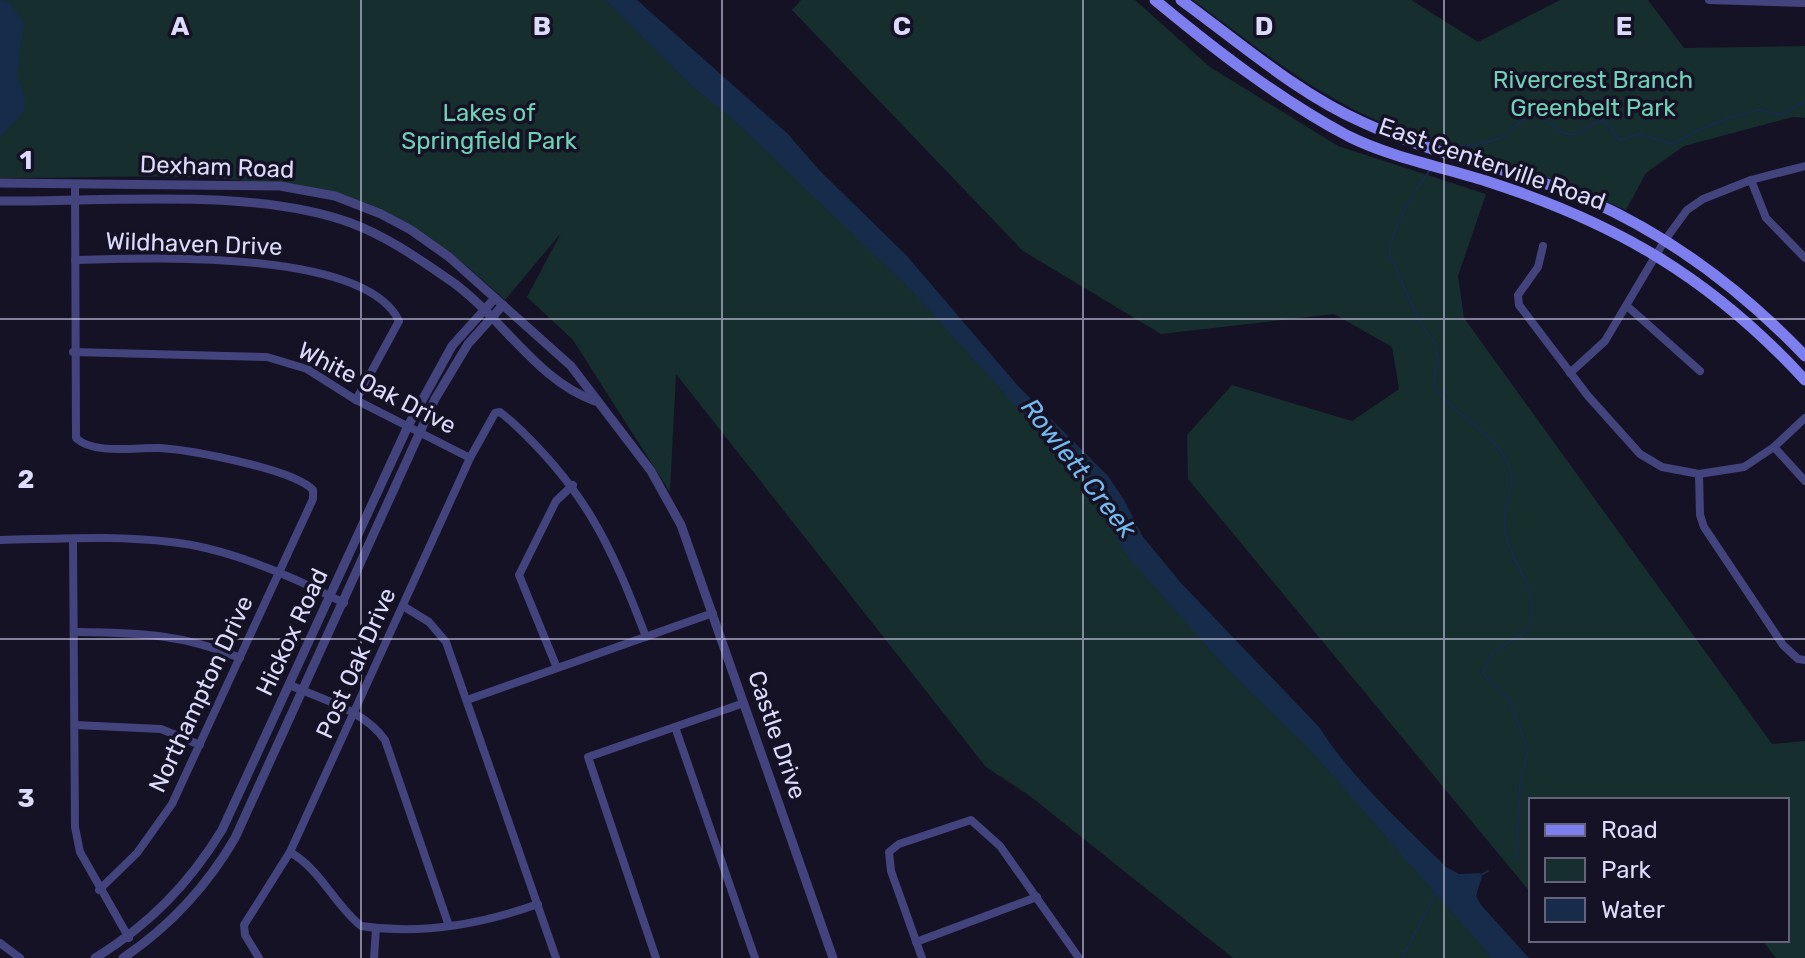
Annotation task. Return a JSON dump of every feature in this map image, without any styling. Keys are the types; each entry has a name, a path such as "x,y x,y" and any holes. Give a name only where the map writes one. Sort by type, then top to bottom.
{"main road":[{"name":"East Centerville Road","path":"1155,0 1287,98 1347,135 1577,214 1656,255 1721,299 1805,380"},
{"name":"East Centerville Road","path":"1181,0 1325,102 1392,135 1589,201 1665,240 1740,294 1805,356"}],"street":[{"path":"1709,0 1805,3"},
{"path":"1570,373 1605,341 1665,240 1694,204 1751,180 1805,166"},
{"path":"1751,180 1766,218 1805,258"},
{"name":"Dexham Road","path":"0,183 242,184 335,196 411,230 499,301 588,384 595,401 651,471 681,525"},
{"path":"73,352 75,184"},
{"name":"Dexham Road","path":"0,201 247,202 304,210 349,222 396,244 462,289 563,385 595,401"},
{"path":"1543,246 1538,267 1517,301 1570,373 1640,454 1662,467 1699,474 1744,467 1774,447 1805,418"},
{"name":"Wildhaven Drive","path":"75,260 217,260 282,265 327,276 366,292 394,313 399,321 356,400"},
{"name":"Hickox Road","path":"95,958 129,938 169,902 210,850 290,685 408,426 452,346 484,309 499,301"},
{"name":"Hickox Road","path":"123,958 183,907 224,856 304,692 449,373 492,316 499,301"},
{"path":"1627,306 1700,371"},
{"name":"White Oak Drive","path":"73,352 267,357 307,369 356,400 470,458"},
{"name":"Northampton Drive","path":"73,352 74,434 89,446 162,448 223,458 306,484 313,490 313,499 200,745 157,829 99,890"},
{"name":"Post Oak Drive","path":"259,958 245,935 244,925 290,852 356,714 470,458 495,413 500,412 511,421 573,485"},
{"path":"1774,447 1805,481"},
{"path":"1699,474 1700,515 1704,527 1783,645 1801,660"},
{"path":"557,668 519,575 556,501 573,485 608,543 646,637"},
{"name":"Castle Drive","path":"681,525 833,958"},
{"path":"0,540 175,542 221,552 344,603"},
{"path":"73,540 75,827 80,852 129,938"},
{"path":"403,606 439,631 467,700 556,958"},
{"path":"467,700 713,613"},
{"path":"74,632 160,633 240,658"},
{"path":"290,685 356,714 379,731 390,751 449,926"},
{"path":"656,958 588,757 744,703"},
{"path":"75,725 161,729 200,745"},
{"path":"675,727 755,958"},
{"path":"922,958 891,871 889,852 899,844 971,820 1000,846 1079,958"},
{"path":"290,852 316,871 361,926 449,926 509,914 538,904"},
{"path":"916,942 1037,897"},
{"path":"374,958 376,928"},
{"path":"0,943 20,958"}],"green space":[{"name":"Lakes of Springfield Park","path":"0,0 605,0 983,347 1144,555 1514,958 1233,958 1030,796 986,767 676,374 670,492 573,340 527,297 561,233 505,300 462,262 415,229 381,212 336,197 241,180 193,177 0,178"},
{"path":"801,0 1135,0 1210,67 1338,146 1486,194 1458,276 1464,318 1772,744 1805,741 1805,958 1776,958 1764,942 1789,942 1789,798 1529,798 1529,891 1188,479 1187,435 1232,385 1352,421 1399,389 1392,347 1334,314 1161,334 1023,251 792,10"},
{"name":"Rivercrest Branch Greenbelt Park","path":"1193,0 1411,0 1478,42 1560,0 1648,0 1684,48 1805,46 1805,118 1793,117 1684,146 1646,173 1626,210 1409,133 1353,109 1282,66"}],"water":[{"path":"0,0 9,2 24,23 17,76 25,99 25,110 0,137"},
{"name":"Rowlett Creek","path":"605,0 637,0 788,134 819,170 907,256 1018,386 1108,476 1143,537 1181,583 1319,727 1363,783 1446,867 1459,874 1480,873 1482,876 1476,896 1481,905 1529,958 1492,958 1311,751 1229,671 1164,598 1126,554 1089,487 912,291 739,125 690,84"}],"waterway":[{"path":"1446,149 1493,141 1531,116 1544,119 1570,135 1603,121 1620,140 1639,134 1672,144 1735,116 1757,110 1782,114 1805,101"},
{"path":"1430,170 1405,209 1389,253 1419,321 1436,345 1438,360 1433,385 1498,448 1506,459 1512,477 1505,530 1508,544 1529,589 1532,614 1529,629 1493,653 1482,673 1509,700 1528,749 1520,785 1517,853 1513,860"},
{"path":"1479,876 1488,871"},
{"path":"1402,958 1436,892"}]}
